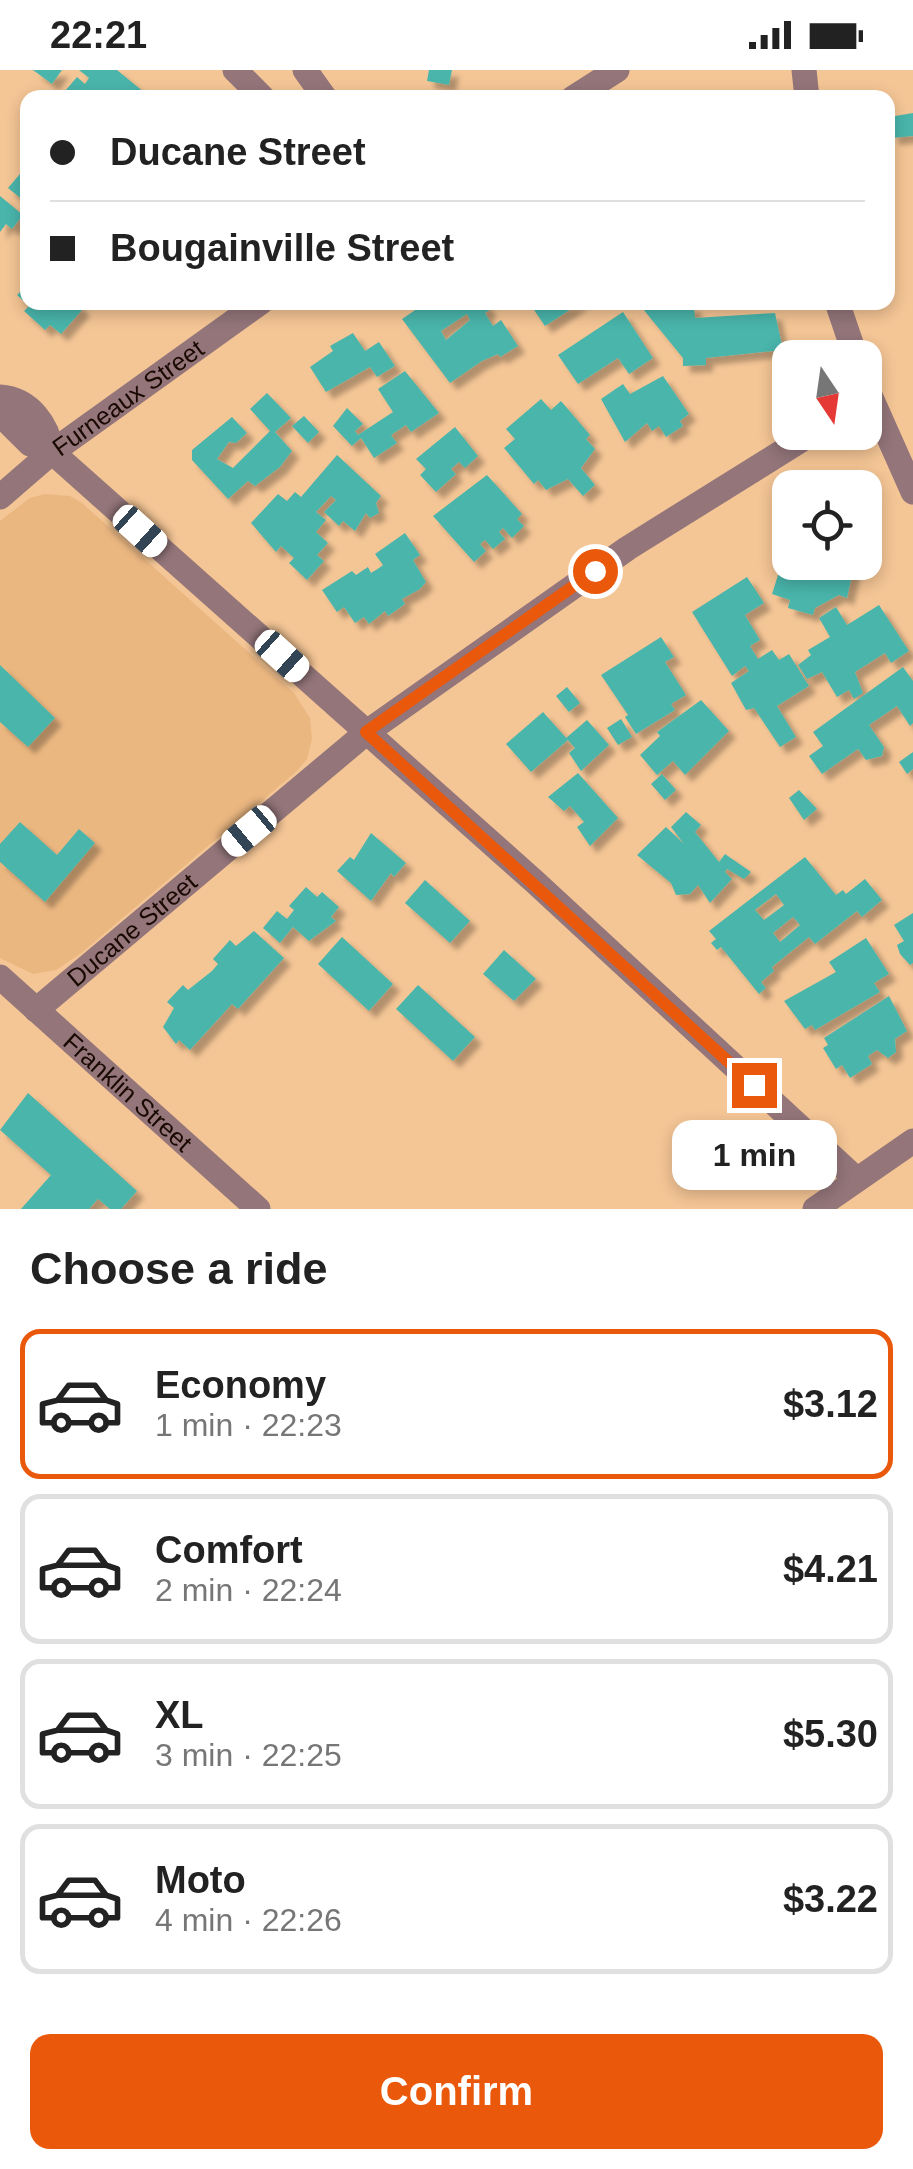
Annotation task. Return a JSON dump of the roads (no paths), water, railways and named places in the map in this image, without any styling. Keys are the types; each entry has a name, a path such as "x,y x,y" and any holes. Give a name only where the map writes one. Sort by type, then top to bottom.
{"street":[{"path":"235,70 255,90"},
{"path":"586,90 618,70"},
{"name":"Furneaux Street","path":"0,496 52,452 250,310"},
{"path":"840,310 850,340"},
{"path":"0,397 15,398 48,428 52,452"},
{"path":"0,414 30,444 52,452 366,732 855,1178"},
{"path":"882,426 913,492"},
{"name":"Ducane Street","path":"36,1010 366,732 628,548 785,450"},
{"name":"Franklin Street","path":"0,977 258,1209"},
{"path":"815,1209 913,1141"}]}
